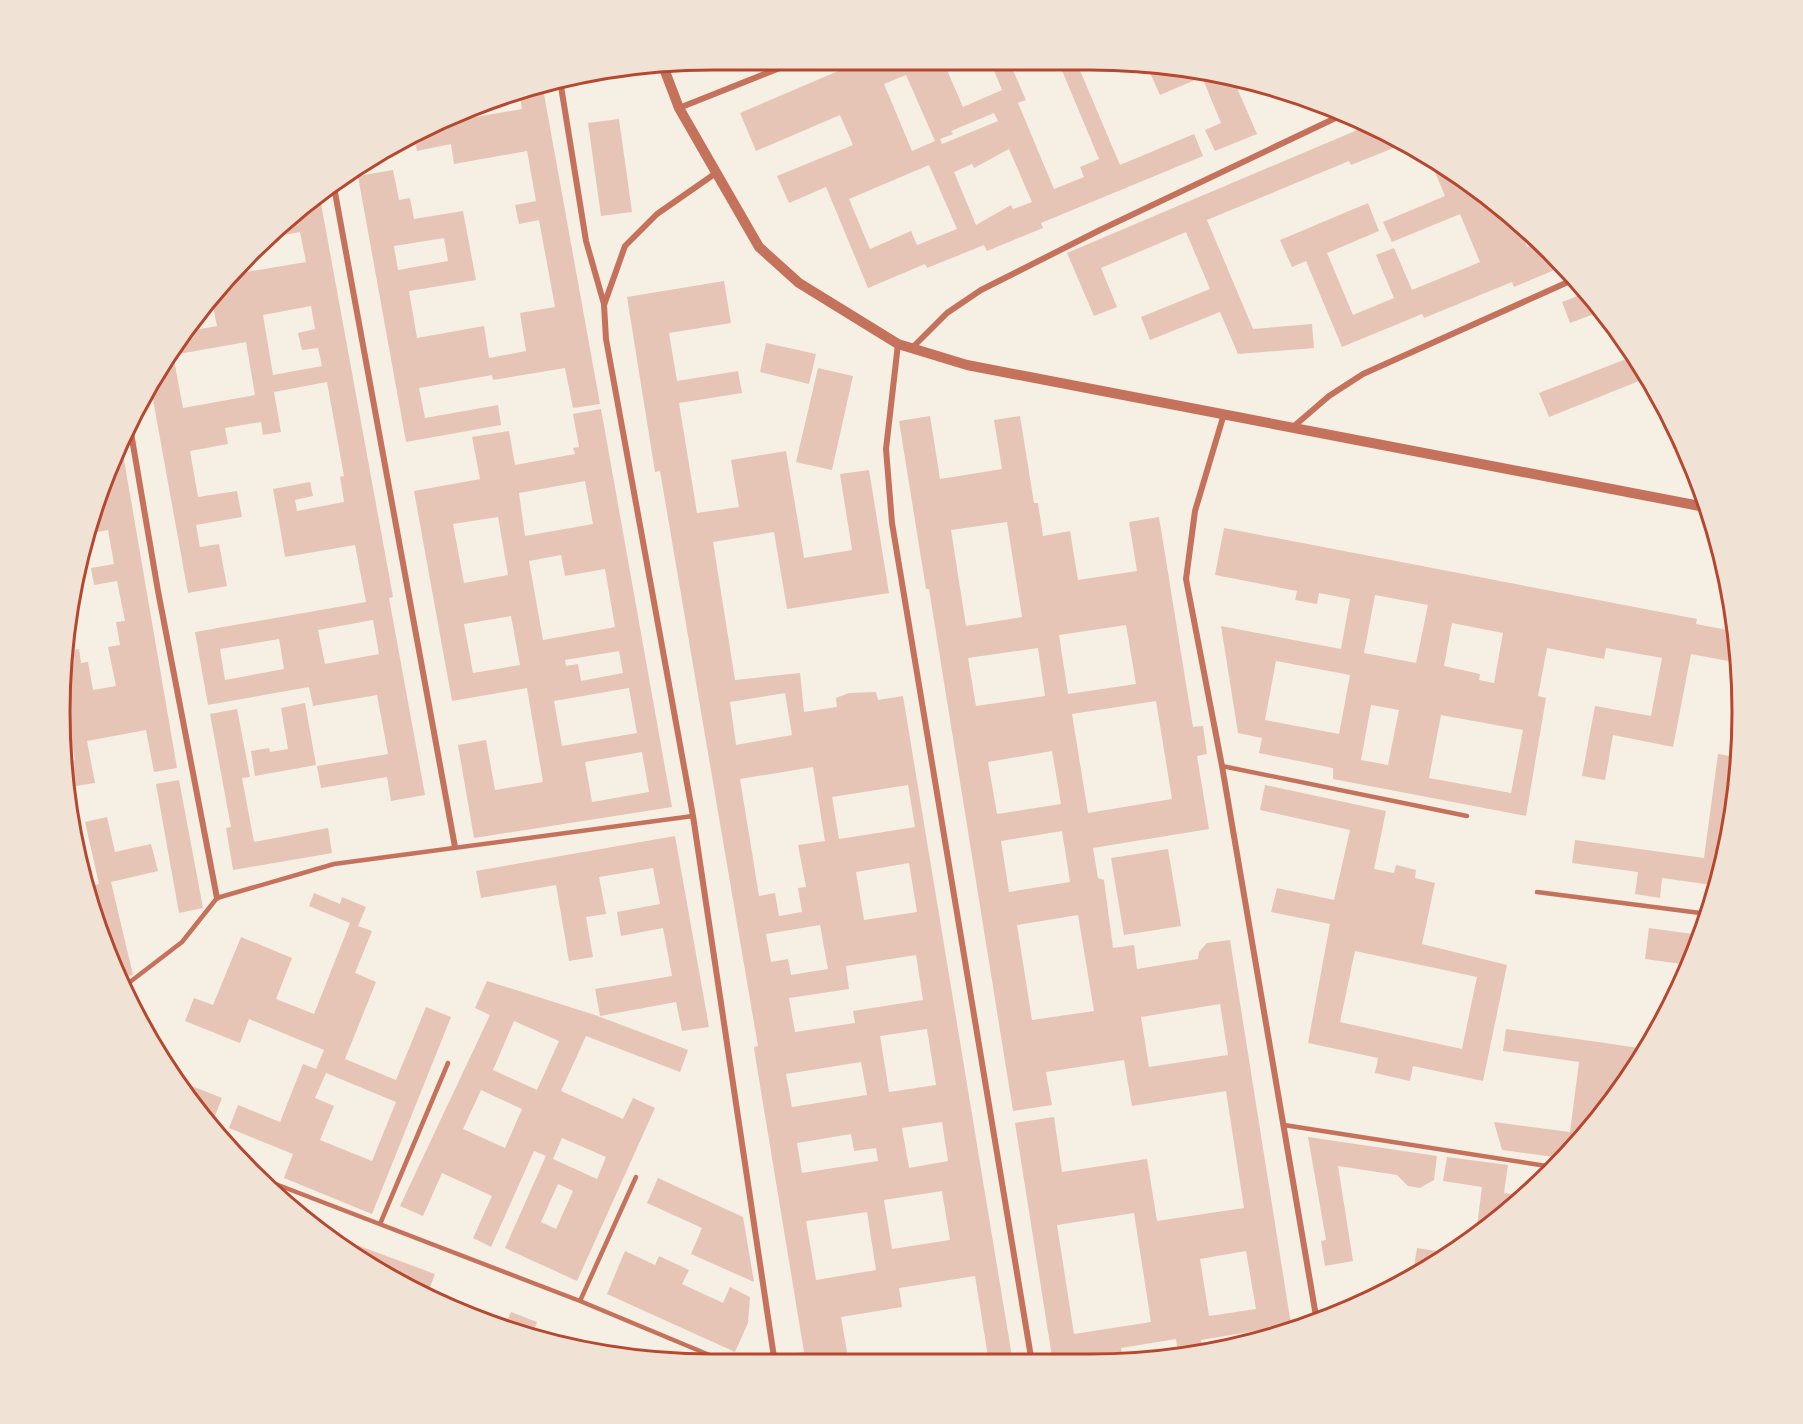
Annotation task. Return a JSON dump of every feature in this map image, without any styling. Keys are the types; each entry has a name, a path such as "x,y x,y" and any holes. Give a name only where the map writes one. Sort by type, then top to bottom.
{"street":[{"path":"679,108 776,70"},
{"path":"665,72 679,108 759,247 799,284 898,344 967,365 1698,506"},
{"path":"561,89 586,241 604,305 606,339 693,816 774,1354"},
{"path":"912,348 947,313 981,290 1100,230 1335,118"},
{"path":"604,305 625,246 657,214 716,173"},
{"path":"335,193 455,847"},
{"path":"1293,427 1329,396 1363,374 1567,282"},
{"path":"898,344 886,449 892,523 1030,1354"},
{"path":"1225,414 1195,511 1186,579 1222,766 1315,1312"},
{"path":"132,439 158,591 217,898"}],"lane":[{"path":"1222,766 1467,816"},
{"path":"130,982 182,942 217,898 334,864 693,816"},
{"path":"1537,892 1700,913"},
{"path":"380,1224 448,1063"},
{"path":"1284,1125 1545,1166"},
{"path":"580,1301 636,1177"},
{"path":"280,1186 580,1301 700,1353"}],"building":[{"path":"841,70 947,70 963,107 1002,90 994,70 1013,70 1026,100 1018,103 1054,189 1084,177 1080,167 1099,159 1062,70 1080,70 1120,165 1194,134 1203,156 1041,223 1043,228 987,251 984,245 927,268 925,264 868,288 826,187 789,203 777,176 853,145 840,115 756,151 740,113","holes":["906,75 935,141 912,151 884,84","994,113 998,121 942,144 940,139 953,134 951,131","1009,149 1032,202 1013,209 1011,205 976,225 954,172 972,164 974,168","929,165 957,229 917,245 911,231 870,249 849,199"]},
{"path":"1150,74 1196,80 1160,95"},
{"path":"1204,81 1237,88 1257,134 1215,151 1205,130 1221,123"},
{"path":"544,93 600,404 573,408 565,368 493,380 492,375 419,388 425,418 498,405 501,425 406,442 358,178 393,170 399,200 410,198 414,219 463,211 476,280 409,291 417,338 484,326 489,358 526,351 520,313 555,307 539,220 519,224 515,205 536,201 527,151 454,164 451,144 417,151 415,143 470,118 522,109 520,100","holes":["444,238 448,261 398,270 394,246"]},
{"path":"619,119 632,212 601,216 588,123"},
{"path":"1359,129 1395,147 1351,165 1349,161 1207,220 1253,329 1312,324 1314,348 1238,354 1220,312 1150,340 1141,317 1210,289 1186,232 1101,268 1117,307 1094,316 1067,253"},
{"path":"1435,171 1482,203 1524,239 1527,247 1531,245 1555,270 1514,287 1512,282 1424,318 1422,314 1342,347 1306,261 1292,267 1280,240 1368,203 1379,231 1327,253 1353,315 1394,298 1376,255 1394,248 1412,290 1480,262 1460,214 1392,242 1383,222 1445,196"},
{"path":"321,203 393,597 389,598 425,795 391,801 387,777 321,788 317,766 388,754 377,695 313,706 309,687 208,705 195,632 366,602 355,545 285,557 273,489 310,482 313,496 295,500 297,511 344,502 340,477 344,476 327,382 274,392 281,432 263,435 261,422 225,428 228,444 190,451 198,497 237,491 242,517 196,525 200,547 219,544 227,586 188,593 153,398 174,363 183,408 255,395 246,342 181,354 197,330 217,326 213,309 245,272 306,262 300,232 283,235","holes":["311,306 315,329 298,333 302,350 318,348 322,366 273,375 263,315","373,620 379,654 325,664 318,630","279,639 284,669 225,680 220,649"]},
{"path":"724,281 731,323 669,333 677,381 738,371 742,393 679,403 697,513 739,507 731,460 786,451 804,558 852,550 840,474 869,470 889,593 787,609 774,532 713,542 735,680 800,673 804,712 837,707 836,698 849,693 876,692 878,700 903,696 1012,1354 988,1354 975,1276 899,1288 902,1307 841,1317 847,1354 796,1354 804,1352 756,1061 754,1047 758,1046 660,471 655,472 627,297","holes":["785,693 792,735 736,745 730,702","813,767 825,841 798,845 806,887 798,888 802,912 779,916 775,893 759,896 740,779","908,785 915,827 839,839 832,797","909,863 917,912 864,920 856,872","820,925 828,969 791,975 788,959 771,962 766,934","916,955 923,1000 853,1011 855,1023 795,1032 789,998 849,989 846,966","927,1029 936,1085 889,1092 880,1036","861,1062 867,1095 792,1107 786,1074","942,1122 948,1161 909,1168 902,1128","851,1134 854,1151 876,1148 878,1161 802,1173 797,1143","942,1191 950,1240 892,1249 884,1200","867,1212 876,1270 816,1280 806,1221"]},
{"path":"1579,296 1594,314 1570,323 1562,302"},
{"path":"766,343 816,354 809,384 760,372"},
{"path":"1626,359 1640,381 1549,417 1539,393"},
{"path":"818,368 853,376 832,470 796,462"},
{"path":"601,409 672,807 474,838 458,745 486,740 495,790 543,782 527,688 452,701 414,491 480,479 472,437 509,431 515,465 575,454 573,448 579,447 573,414","holes":["585,481 593,524 525,536 519,493","498,517 508,575 464,583 453,524","561,555 565,576 605,569 615,627 543,640 529,561","511,616 520,665 473,673 464,624","619,651 623,673 581,681 578,664 566,666 565,660","629,688 637,733 562,746 554,701","642,752 649,792 592,802 585,762"]},
{"path":"930,416 940,479 1002,469 994,420 1020,416 1034,503 1038,503 1043,536 1070,531 1078,580 1137,571 1129,522 1159,517 1193,727 1203,726 1207,754 1197,756 1209,829 1093,848 1098,878 1104,880 1113,948 1134,945 1137,969 1198,959 1199,952 1207,943 1230,940 1290,1321 1266,1329 1201,1340 1201,1343 1177,1348 1176,1339 1121,1348 1122,1353 1052,1354 1015,1123 1054,1117 1062,1172 1147,1159 1157,1221 1244,1208 1226,1091 1132,1106 1124,1060 1046,1072 1052,1105 1013,1111 929,589 926,589 899,421","holes":["1007,522 1022,617 966,626 951,530","1126,625 1136,684 1068,694 1059,635","1038,648 1045,696 976,706 968,658","1156,701 1172,799 1088,813 1072,714","1052,751 1061,804 997,814 988,762","1062,831 1070,882 1009,892 1001,841","1078,915 1094,1011 1032,1020 1017,925","1220,1004 1228,1055 1149,1067 1141,1017","1134,1213 1151,1322 1074,1334 1057,1225","1246,1251 1256,1309 1209,1316 1200,1259"]},
{"path":"1668,432 1676,449 1673,449"},
{"path":"124,457 177,768 154,772 146,730 87,741 95,783 75,786 70,712 74,650 79,649 81,663 88,662 93,690 116,686 108,647 120,645 116,622 125,621 117,581 94,585 91,568 114,564 108,530 97,532"},
{"path":"1224,528 1697,619 1696,624 1727,630 1730,661 1691,654 1673,747 1613,735 1605,780 1582,776 1595,706 1651,716 1662,658 1606,648 1604,659 1547,648 1538,696 1546,698 1526,816 1333,779 1333,768 1259,753 1262,738 1238,733 1221,626 1341,649 1350,599 1319,593 1317,604 1295,600 1297,591 1215,575","holes":["1375,595 1428,605 1416,663 1364,653","1452,623 1503,633 1494,683 1479,680 1480,674 1444,666","1276,661 1350,675 1339,734 1265,720","1371,705 1399,710 1388,765 1361,760","1441,715 1523,730 1511,793 1429,778"]},
{"path":"305,703 316,765 255,776 251,751 269,748 270,752 288,749 281,708"},
{"path":"237,709 250,777 242,778 254,842 328,828 332,853 233,870 226,828 231,827 210,714"},
{"path":"1718,754 1731,756 1720,837 1709,885 1662,878 1660,898 1635,894 1638,872 1572,863 1575,840 1704,858"},
{"path":"179,780 203,908 179,913 156,784"},
{"path":"1265,785 1386,811 1374,869 1394,873 1396,865 1416,870 1415,878 1435,883 1422,944 1507,965 1483,1081 1413,1066 1410,1081 1375,1073 1378,1058 1308,1043 1330,924 1271,912 1277,888 1334,900 1350,830 1260,810","holes":["1355,951 1477,977 1462,1049 1340,1022"]},
{"path":"107,817 115,852 151,844 158,871 111,882 133,975 128,976 119,957 94,885 99,884 85,822"},
{"path":"675,836 709,1027 682,1031 676,1002 600,1016 595,989 672,976 663,928 621,936 617,912 660,904 653,868 599,877 606,914 586,917 593,957 569,961 556,885 481,898 476,871"},
{"path":"1168,849 1181,926 1124,935 1111,858"},
{"path":"314,893 340,904 342,897 366,907 358,926 372,931 355,973 376,982 345,1059 396,1080 426,1007 451,1017 372,1214 284,1178 293,1154 229,1128 238,1105 280,1122 303,1064 316,1069 324,1050 249,1019 240,1043 185,1021 194,998 213,1005 241,937 292,958 276,999 314,1014 350,923 309,906","holes":["326,1073 396,1102 372,1161 320,1140 334,1106 315,1098"]},
{"path":"1649,928 1692,934 1681,964 1645,959"},
{"path":"487,981 595,1015 688,1050 680,1072 586,1036 561,1091 623,1119 633,1098 655,1108 577,1281 505,1248 546,1156 534,1151 491,1247 473,1238 492,1196 442,1173 423,1216 400,1206 490,1015 475,1008","holes":["514,1021 559,1041 537,1090 493,1070","481,1090 522,1109 505,1148 463,1129","562,1138 606,1157 597,1179 553,1159","558,1184 573,1191 556,1229 541,1222"]},
{"path":"1506,1029 1637,1048 1600,1103 1553,1157 1502,1150 1494,1122 1570,1132 1579,1062 1503,1051"},
{"path":"191,1086 222,1098 215,1117"},
{"path":"1308,1137 1437,1156 1434,1180 1420,1188 1408,1186 1397,1175 1338,1166 1353,1261 1325,1266 1321,1241 1326,1240"},
{"path":"1447,1157 1508,1165 1504,1193 1514,1194 1477,1224 1482,1187 1443,1181"},
{"path":"658,1178 743,1217 754,1282 691,1254 702,1228 647,1203"},
{"path":"355,1244 435,1274 430,1288 391,1268"},
{"path":"1417,1248 1438,1251 1414,1267"},
{"path":"625,1251 655,1265 659,1256 689,1270 682,1284 723,1303 730,1287 750,1297 748,1323 735,1352 607,1294"},
{"path":"511,1312 537,1322 535,1328 508,1320"}]}
